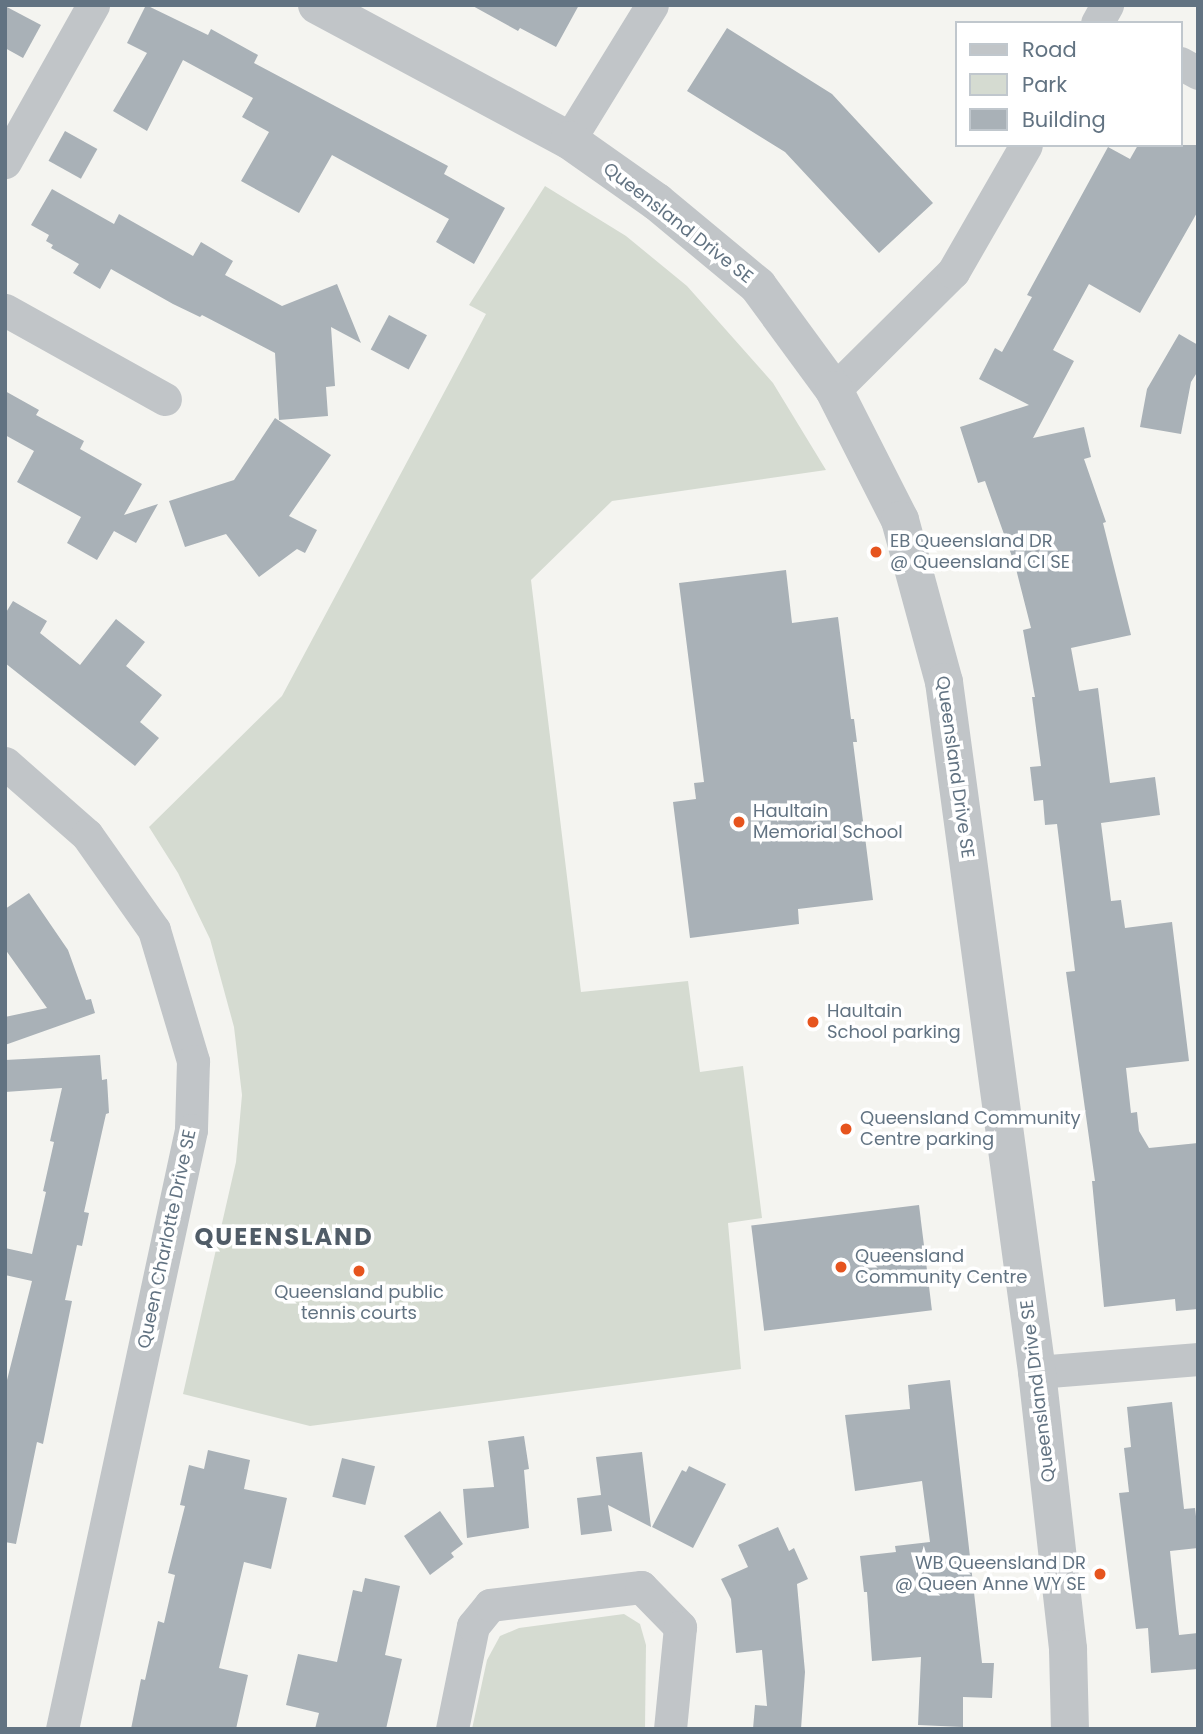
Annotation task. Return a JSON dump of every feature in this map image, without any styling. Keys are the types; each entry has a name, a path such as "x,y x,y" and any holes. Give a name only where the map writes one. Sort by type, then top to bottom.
{"street":[{"path":"5,162 93,5"},
{"name":"Queensland Drive SE","path":"317,5 569,140 657,202 758,286 834,390 900,520 944,682 1037,1372 1068,1649 1070,1729"},
{"path":"569,140 652,5"},
{"path":"1182,64 1198,73"},
{"path":"834,390 953,272 1025,147"},
{"path":"5,310 165,400"},
{"name":"Queen Charlotte Drive SE","path":"5,762 87,835 155,930 193,1061 191,1130 62,1729"},
{"path":"1037,1372 1198,1359"},
{"path":"452,1729 473,1626 490,1605 641,1587 680,1627 670,1729"}],"green space":[{"path":"545,186 626,236 687,286 773,383 826,470 612,501 531,580 581,992 688,981 700,1072 743,1066 762,1218 728,1223 741,1369 310,1426 183,1394 236,1162 242,1095 234,1027 210,939 178,873 149,827 282,696 486,314 469,305"},
{"path":"624,1614 640,1624 646,1645 645,1729 472,1729 487,1660 500,1636 519,1628"}],"building":[{"path":"146,5 208,35 211,29 258,55 254,63 448,166 444,174 505,208 474,264 436,242 449,219 332,155 299,213 241,181 269,132 242,117 253,98 183,60 147,131 113,111 147,53 127,43"},
{"path":"471,5 579,5 556,47 520,28 518,31"},
{"path":"5,6 41,25 23,58 5,48"},
{"path":"727,28 832,94 933,203 879,253 785,152 687,91"},
{"path":"65,131 97,149 81,179 49,161"},
{"path":"1198,145 1198,211 1140,313 1089,284 1053,350 1074,361 1033,438 1084,427 1091,457 1084,459 1106,522 1103,523 1131,635 1071,648 1079,691 1098,688 1110,783 1155,777 1160,815 1101,823 1111,901 1121,900 1125,928 1172,922 1189,1061 1126,1068 1131,1113 1137,1112 1139,1131 1149,1148 1198,1143 1198,1309 1176,1311 1175,1299 1104,1307 1092,1181 1095,1181 1066,972 1075,971 1057,824 1045,825 1043,800 1034,801 1030,767 1041,766 1032,697 1035,697 1023,630 1031,628 1015,565 985,481 978,483 960,427 1029,405 979,379 995,348 1002,352 1032,297 1027,295 1108,147 1130,159 1137,147"},
{"path":"52,189 114,224 119,214 193,256 201,242 233,261 225,275 282,306 337,284 361,343 331,327 335,386 326,387 328,416 279,420 275,353 202,315 200,317 173,304 111,269 100,289 73,273 79,264 51,248 53,245 46,241 49,235 31,225"},
{"path":"389,315 427,335 409,370 371,349"},
{"path":"1179,334 1198,345 1198,371 1191,382 1181,434 1140,427 1147,389"},
{"path":"5,391 39,410 36,415 84,441 80,449 142,484 124,515 158,504 136,543 114,531 97,560 67,543 81,517 17,482 34,451 5,435"},
{"path":"275,418 331,455 289,516 317,530 305,553 297,549 259,577 226,534 185,547 169,501 234,480"},
{"path":"786,570 792,623 838,617 851,719 854,719 857,742 853,742 873,900 798,909 799,924 690,938 673,802 696,799 694,783 704,782 679,583"},
{"path":"13,601 47,621 40,633 80,665 116,619 145,642 126,666 162,695 140,722 159,738 135,766 5,663 5,614"},
{"path":"29,893 68,950 86,1000 91,999 95,1013 5,1045 5,1017 47,1008 5,949 5,909"},
{"path":"100,1055 102,1080 107,1079 109,1113 106,1114 84,1212 89,1213 82,1246 77,1245 65,1300 72,1301 43,1444 37,1442 16,1544 5,1542 5,1388 32,1281 5,1275 5,1248 32,1254 46,1192 43,1191 54,1142 50,1141 62,1088 5,1092 5,1060"},
{"name":"Queensland Community Centre","path":"919,1205 932,1310 764,1331 751,1226"},
{"path":"950,1380 982,1663 994,1663 992,1698 963,1697 963,1727 918,1725 921,1657 872,1661 867,1592 864,1592 860,1556 896,1552 895,1546 930,1542 922,1481 855,1491 845,1415 910,1409 908,1385"},
{"path":"1172,1402 1184,1509 1195,1508 1198,1548 1170,1551 1179,1635 1198,1633 1198,1669 1151,1673 1148,1628 1136,1629 1119,1493 1129,1492 1124,1448 1131,1447 1127,1407"},
{"path":"524,1436 529,1469 524,1470 529,1528 467,1538 463,1489 494,1487 488,1441"},
{"path":"208,1450 250,1460 244,1489 287,1498 271,1569 244,1562 219,1668 248,1675 236,1729 131,1729 141,1679 145,1680 158,1621 164,1623 175,1575 168,1573 185,1506 180,1505 189,1465 204,1469"},
{"path":"642,1452 651,1527 608,1505 612,1531 581,1535 577,1498 601,1495 596,1457"},
{"path":"342,1458 375,1466 365,1505 332,1497"},
{"path":"689,1466 726,1484 693,1548 652,1527 682,1470 686,1472"},
{"path":"440,1511 463,1544 451,1553 454,1557 430,1575 404,1536"},
{"path":"778,1527 789,1551 794,1548 808,1579 797,1584 805,1672 801,1729 753,1729 755,1705 767,1706 762,1650 736,1653 731,1599 721,1579 748,1567 738,1545"},
{"path":"365,1578 400,1586 385,1655 402,1659 386,1729 315,1729 319,1713 286,1705 298,1654 337,1662 353,1590 362,1592"}],"place":[{"name":"EB Queensland DR @ Queensland CI SE","path":"876,552"},
{"name":"Haultain Memorial School","path":"739,822"},
{"name":"Haultain School parking","path":"813,1022"},
{"name":"Queensland Community Centre parking","path":"846,1129"},
{"name":"Queensland Community Centre","path":"841,1267"},
{"name":"Queensland public tennis courts","path":"359,1271"},
{"name":"WB Queensland DR @ Queen Anne WY SE","path":"1100,1574"}],"district":[{"name":"QUEENSLAND","path":"284,1237"}]}
